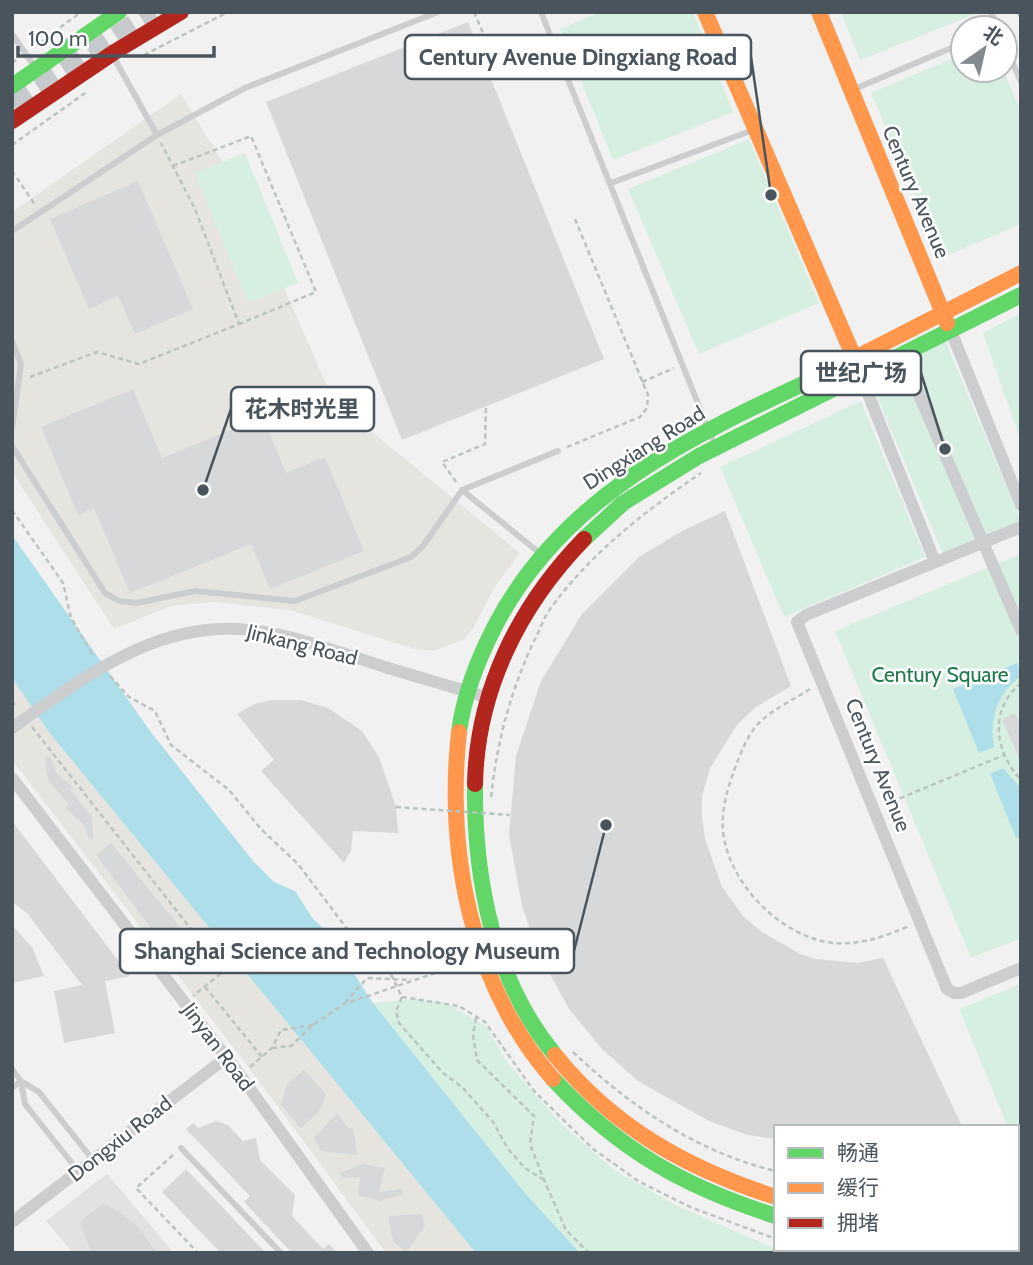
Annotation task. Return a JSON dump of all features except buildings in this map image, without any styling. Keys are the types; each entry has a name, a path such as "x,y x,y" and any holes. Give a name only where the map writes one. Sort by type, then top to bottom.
{"street":[{"path":"12,86 119,12"},
{"path":"12,121 112,54 181,12"},
{"path":"705,12 855,360 935,562"},
{"name":"Century Avenue","path":"819,12 1021,505"},
{"name":"Dingxiang Road","path":"774,1215 701,1190 660,1169 619,1142 575,1103 526,1042 481,959 461,879 456,823 457,767 468,692 495,630 515,593 543,555 602,495 708,430 855,360 1021,273"},
{"name":"Dingxiang Road","path":"774,1196 710,1174 669,1154 603,1107 546,1044 496,952 485,911 478,860 475,770 486,697 509,644 552,576 577,546 625,502 715,447 1021,295"},
{"path":"907,367 1021,630"},
{"name":"Century Avenue","path":"1021,527 806,615 797,622 950,992 961,993 1021,968"},
{"name":"Jinkang Road","path":"12,728 96,668 158,640 195,631 229,628 264,631 486,697"},
{"name":"Jinyan Road","path":"12,778 227,1057 368,1253"},
{"name":"Dongxiu Road","path":"12,1222 227,1057"}],"lane":[{"path":"12,231 157,135 245,88 438,12"},
{"path":"541,12 715,447"},
{"path":"12,34 36,69"},
{"path":"851,91 949,49"},
{"path":"112,54 157,135"},
{"path":"611,183 756,129"},
{"path":"12,341 22,364 12,428"},
{"path":"12,446 105,593 119,601 136,603 195,591 295,601 411,557 423,546 462,490 558,451"},
{"path":"462,490 543,555"},
{"path":"12,1069 21,1081 40,1093 93,1160"},
{"path":"12,1088 21,1081"},
{"path":"21,1081 25,1104 78,1171"},
{"path":"181,1148 281,1253"}],"path":[{"path":"12,63 81,12"},
{"path":"474,12 495,61"},
{"path":"157,135 195,209 239,324"},
{"path":"20,381 97,352 139,364 316,292 251,136 173,166"},
{"path":"12,171 41,212"},
{"path":"558,451 640,417 647,408 648,395 575,219"},
{"path":"642,382 682,364"},
{"path":"462,490 442,462 485,444 486,407"},
{"path":"489,818 498,741 519,675 548,611 594,557 644,514 710,467"},
{"path":"12,510 63,583 71,618 96,660"},
{"path":"104,669 129,697 155,711 171,745 229,790 261,828 298,864 366,954 387,965 396,979 402,997 396,1011 399,1023 442,1072 463,1088 493,1122 508,1149 525,1168 544,1180"},
{"path":"822,682 758,724 744,744 727,789 723,830 733,867 763,908 800,932 827,942 880,938 920,921"},
{"path":"1021,683 1003,706 998,726 1004,755 1021,780"},
{"path":"12,701 21,713"},
{"path":"29,723 224,971 185,1002"},
{"path":"874,809 1004,755"},
{"path":"396,807 510,815"},
{"path":"344,1004 379,995 465,963"},
{"path":"272,1048 291,1046 313,1025 344,1004 367,978 414,980"},
{"path":"205,987 262,1057"},
{"path":"476,1017 474,1035 477,1060 534,1116 530,1144 544,1180 566,1230 589,1253"},
{"path":"255,1063 272,1048 281,1030 313,1025"},
{"path":"570,1049 614,1091 678,1133 756,1167 774,1171"},
{"path":"181,1148 136,1188 198,1253"}],"shaded area":[{"path":"181,94 246,201 333,400 520,553 494,588 473,629 463,640 433,651 415,649 290,610 213,602 171,606 114,629 12,472 12,212"},
{"path":"12,678 48,731 476,1253 386,1253 259,1081 12,760"},
{"path":"107,1174 174,1253 73,1253 46,1221"}],"green space":[{"path":"600,12 693,12 733,112 613,160 560,29"},
{"path":"841,12 980,12 949,14 949,24 860,60"},
{"path":"949,60 949,84 1009,84 1021,111 1021,224 941,258 871,93"},
{"path":"749,139 819,303 699,354 628,189"},
{"path":"245,153 298,283 248,303 195,173"},
{"path":"1021,313 1021,441 983,333"},
{"path":"945,340 1021,521 943,554 870,379"},
{"path":"861,401 925,557 784,617 720,467"},
{"name":"Century Square","path":"1021,554 1021,938 971,958 835,631"},
{"path":"1021,984 1019,1135 1019,1125 1007,1125 959,1009"},
{"path":"417,999 446,1003 486,1026 506,1061 560,1123 613,1169 677,1206 774,1248 774,1251 802,1253 580,1253 524,1192 373,1003"},
{"path":"1021,1221 1021,1253 911,1253 1019,1251"}],"water":[{"path":"12,535 150,731 253,861 274,882 295,891 313,919 327,932 373,1003 524,1192 580,1253 476,1253 48,731 12,678"},
{"path":"1017,663 1021,676 1006,690 994,717 994,747 979,753 953,689"},
{"path":"1003,768 1021,788 1021,837 1016,838 990,774"}],"tunnel":[{"path":"12,104 154,12"}],"traffic: fast":[{"path":"12,86 119,12"},
{"path":"584,539 623,503 699,456 1021,295"},
{"path":"459,732 472,677 495,626 523,580 556,540 594,505 678,447 818,377"},
{"path":"475,784 478,856 491,927 516,994 555,1055"},
{"path":"553,1079 603,1126 655,1163 682,1179 774,1215"}],"traffic: slow":[{"path":"705,12 859,369"},
{"path":"819,12 947,323"},
{"path":"818,377 1021,273"},
{"path":"459,732 457,824 461,870 470,916 484,960 502,1002 525,1042 553,1079"},
{"path":"555,1055 602,1104 655,1143 713,1173 774,1196"}],"traffic: jam":[{"path":"12,121 116,51 181,12"},
{"path":"475,784 484,715 506,651 540,592 584,539"}],"place":[{"name":"Century Avenue Dingxiang Road","path":"771,195"},
{"name":"世纪广场","path":"945,449"},
{"name":"花木时光里","path":"203,490"},
{"name":"Shanghai Science and Technology Museum","path":"606,825"}]}
